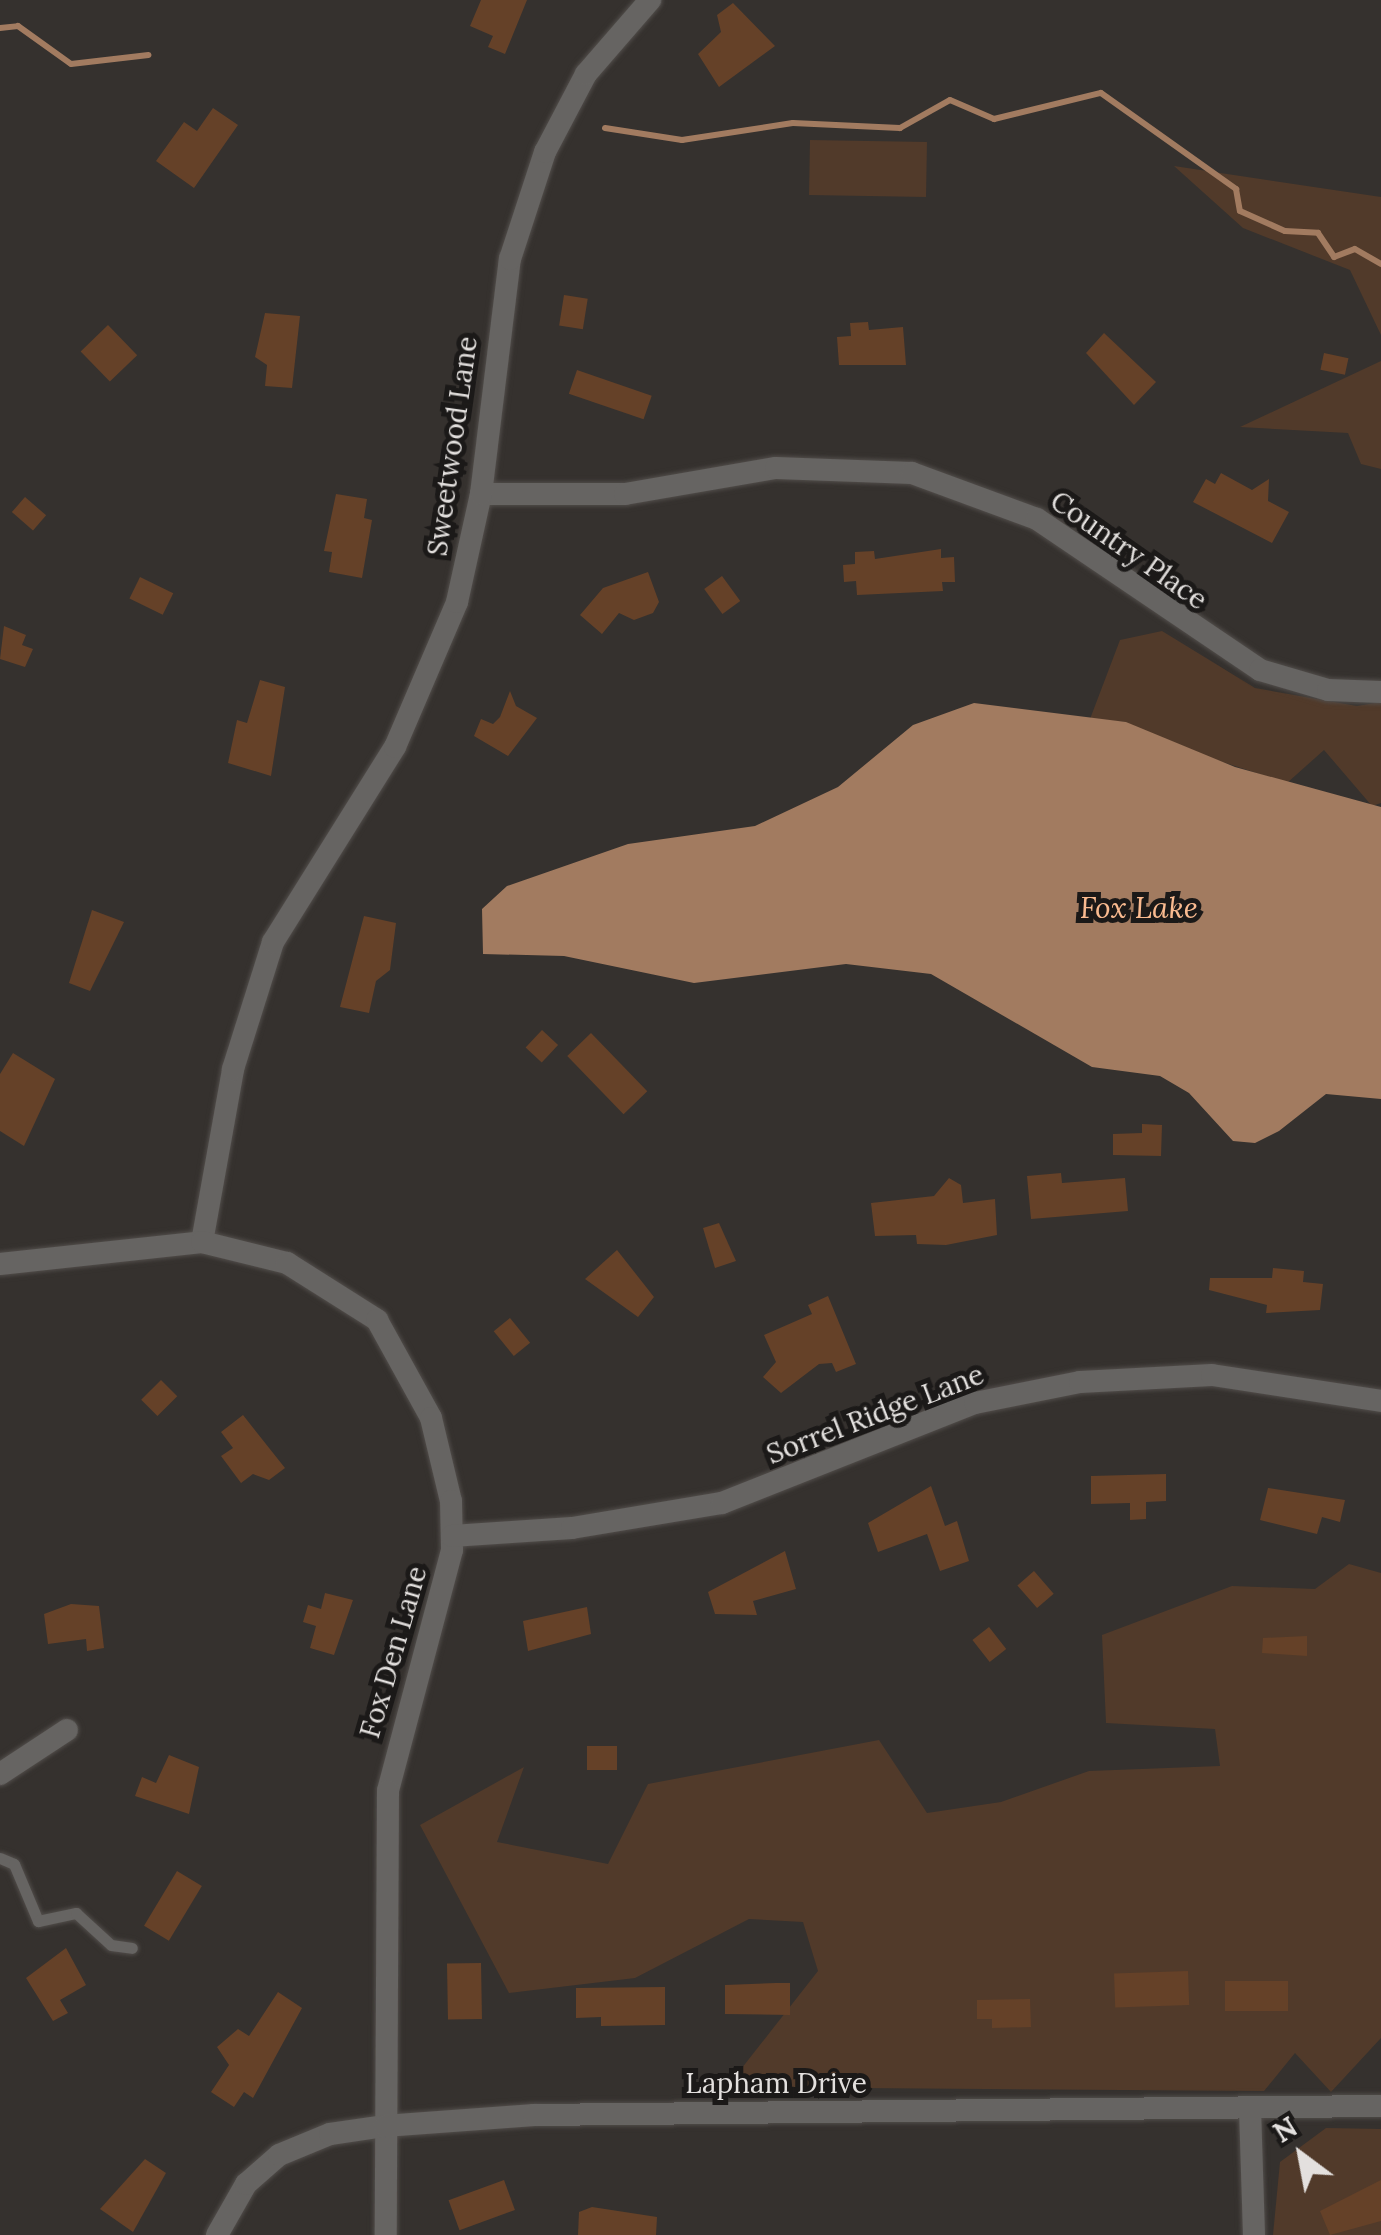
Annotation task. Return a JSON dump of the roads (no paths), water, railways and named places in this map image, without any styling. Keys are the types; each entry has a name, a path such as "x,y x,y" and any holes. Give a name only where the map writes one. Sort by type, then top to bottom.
{"street":[{"name":"Sweetwood Lane","path":"202,1242 233,1069 274,942 424,693 457,602 481,494 500,309 528,199 576,90 650,0"},
{"name":"Country Place","path":"481,494 639,492 776,468 912,473 1038,519 1260,670 1328,690 1381,692"},
{"name":"Fox Den Lane","path":"0,1264 202,1242 286,1263 350,1296 377,1320 431,1418 452,1536 447,1586 388,1791 386,2235"},
{"name":"Sorrel Ridge Lane","path":"452,1536 572,1528 722,1503 975,1403 1080,1382 1212,1375 1381,1401"},
{"path":"0,1774 67,1730"},
{"name":"Lapham Drive","path":"217,2235 246,2184 279,2155 330,2134 385,2126 534,2114 1381,2106"},
{"path":"1250,2108 1254,2235"}],"lane":[{"path":"0,1858 14,1864 38,1922 76,1913 111,1945 132,1948"}],"water":[{"name":"Fox Lake","path":"974,703 1126,722 1235,767 1381,807 1381,1099 1326,1094 1279,1131 1255,1143 1233,1141 1189,1093 1160,1076 1092,1067 931,974 846,964 694,983 564,956 483,954 482,909 507,886 628,844 755,826 838,787 913,725"}],"waterway":[{"path":"0,28 18,26 71,64 148,55"},
{"path":"605,128 682,140 793,123 900,128 950,100 994,119 1101,93 1236,189 1240,211 1285,231 1318,233 1334,257 1355,249 1381,264"}]}
